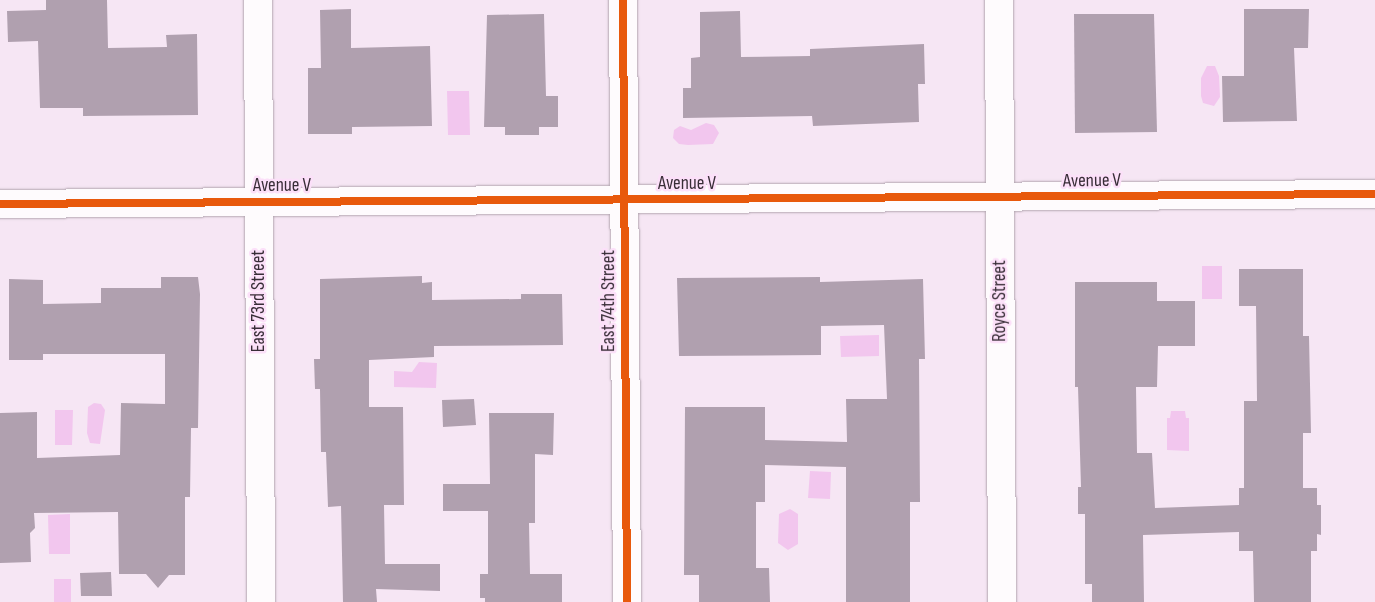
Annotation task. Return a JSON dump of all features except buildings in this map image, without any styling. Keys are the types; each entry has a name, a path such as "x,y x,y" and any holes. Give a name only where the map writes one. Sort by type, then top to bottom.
{"street":[{"name":"East 73rd Street","path":"258,0 261,602"},
{"name":"East 74th Street","path":"623,0 627,602"},
{"name":"Royce Street","path":"999,0 1002,602"},
{"name":"Avenue V","path":"0,204 1000,199 1375,194"}],"shaded area":[{"path":"1207,66 1215,66 1219,76 1220,97 1214,106 1203,103 1201,96 1201,78"},
{"path":"447,91 469,91 470,135 448,135"},
{"path":"706,123 714,125 719,133 713,144 679,144 673,138 674,130 680,126 691,130"},
{"path":"1202,266 1222,266 1222,299 1202,299"},
{"path":"879,335 879,356 841,357 840,336"},
{"path":"419,362 437,363 436,388 394,387 394,371 412,372"},
{"path":"94,403 101,404 105,410 100,444 90,443 87,433 88,407"},
{"path":"55,410 73,410 72,445 55,445"},
{"path":"1171,411 1185,411 1186,418 1189,418 1189,451 1167,450 1167,418 1170,418"},
{"path":"810,471 831,472 830,499 808,498"},
{"path":"790,509 798,514 798,544 788,550 778,543 779,514"},
{"path":"70,514 70,554 49,554 48,515"},
{"path":"54,579 71,579 71,602 54,602"}],"cycle path":[{"path":"623,0 627,602"},
{"path":"0,204 1375,194"}]}
